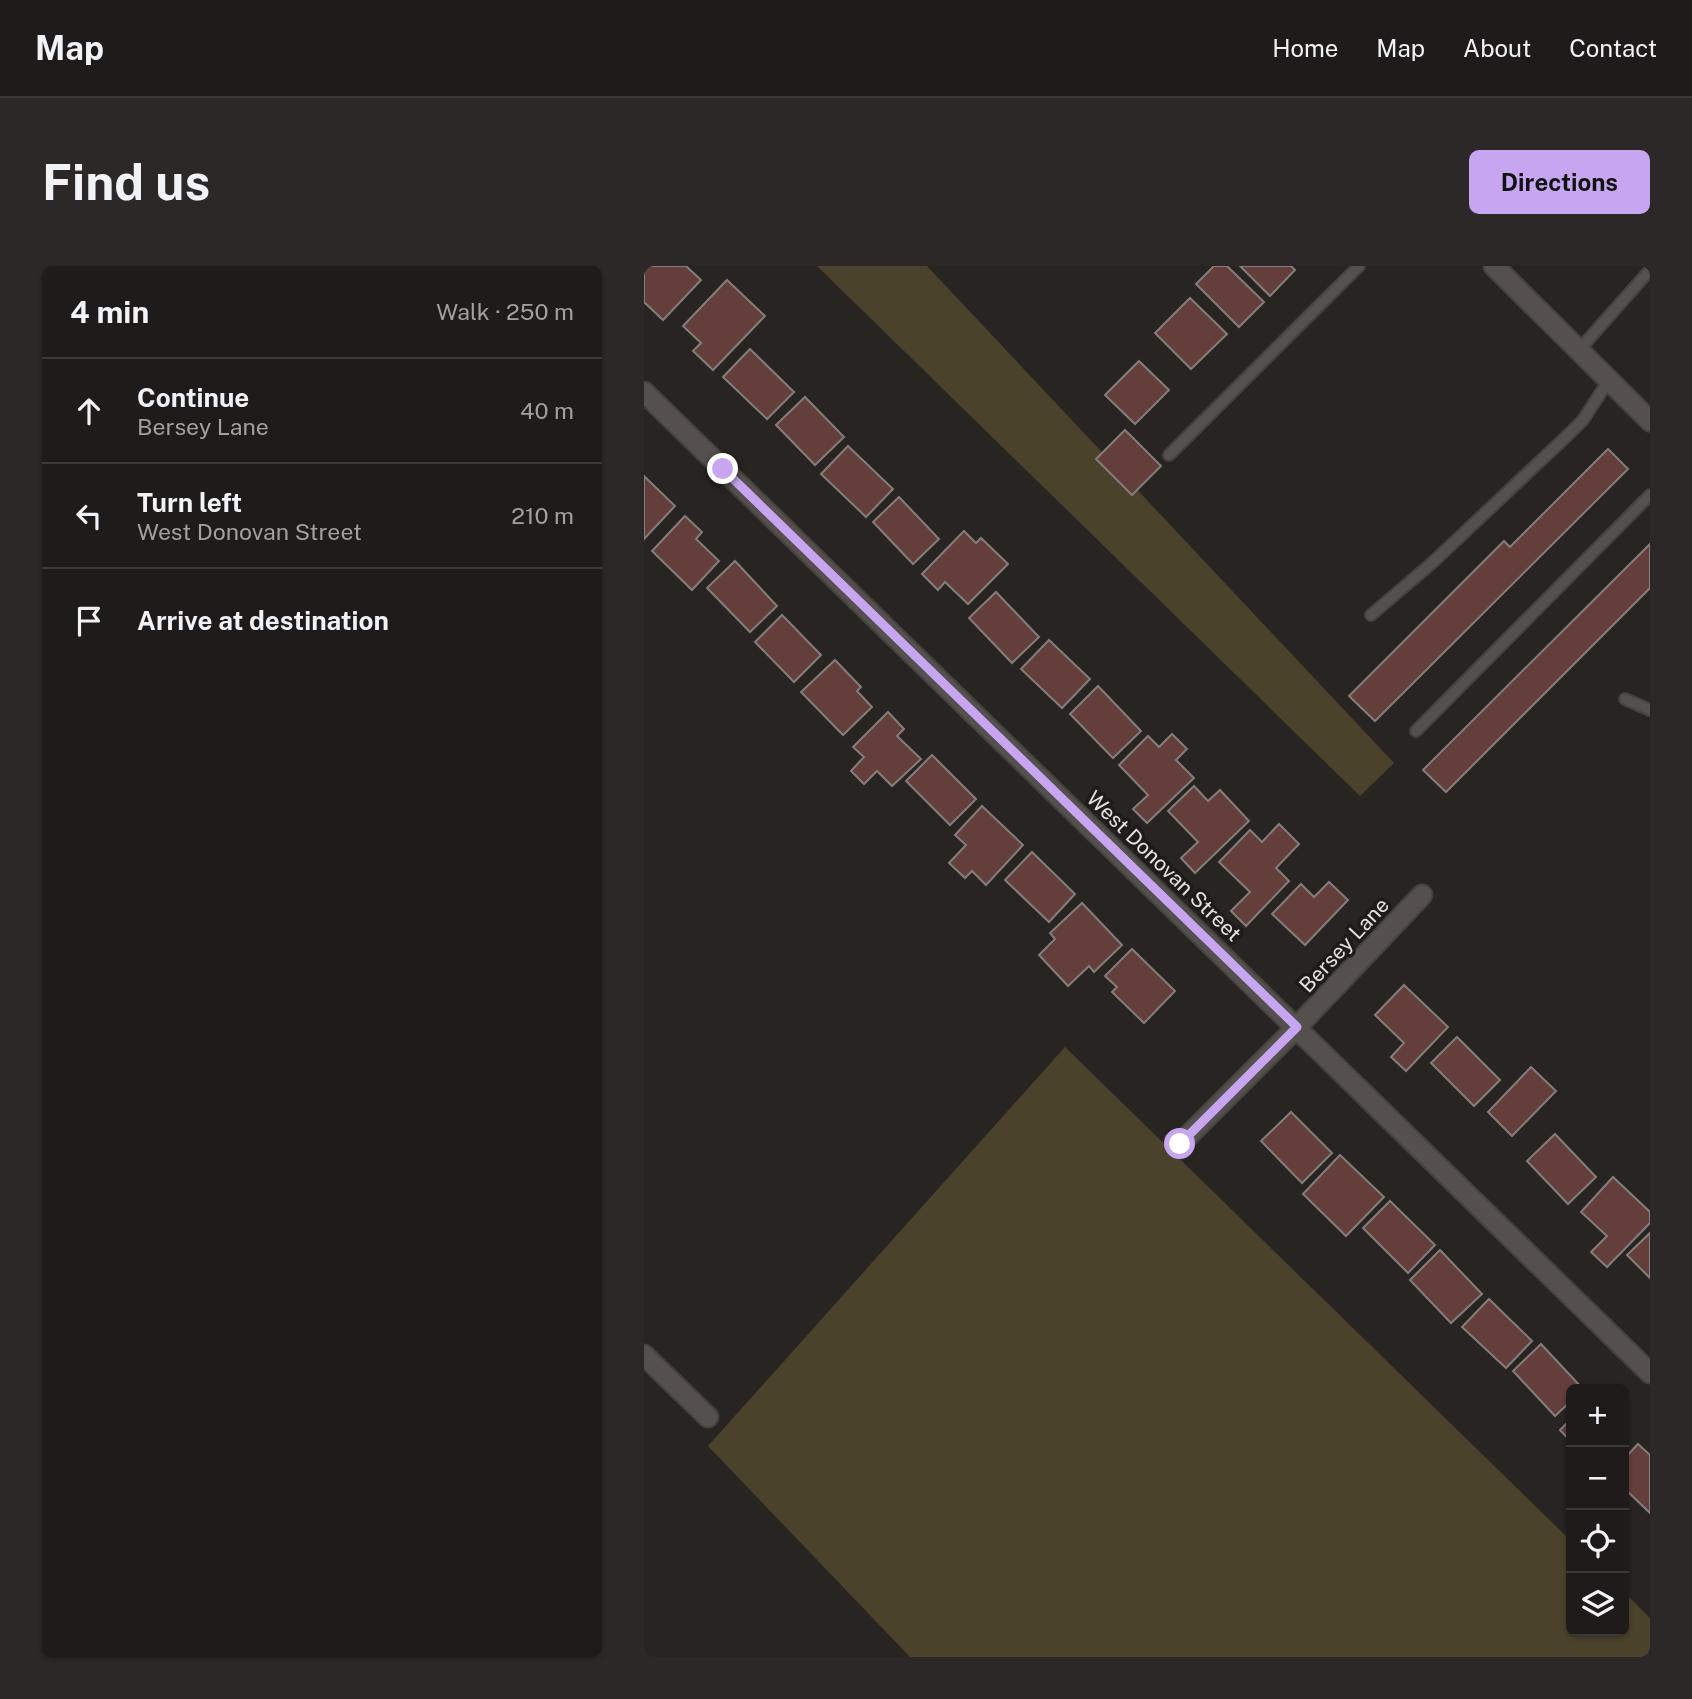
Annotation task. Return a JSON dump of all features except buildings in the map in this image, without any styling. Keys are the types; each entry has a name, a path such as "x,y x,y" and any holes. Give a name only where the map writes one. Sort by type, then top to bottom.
{"street":[{"path":"1494,266 1650,421"},
{"name":"West Donovan Street","path":"644,392 1650,1373"},
{"name":"Bersey Lane","path":"1180,1144 1297,1027 1422,895"},
{"path":"644,1355 708,1417"}],"lane":[{"path":"1169,455 1359,266"},
{"path":"1578,350 1650,270"},
{"path":"1371,615 1432,563 1570,433 1583,420 1609,380"},
{"path":"1416,731 1650,495"},
{"path":"1625,699 1650,710"}],"shaded area":[{"path":"817,266 927,266 1394,763 1360,796"},
{"path":"1065,1047 1566,1536 1566,1636 1629,1636 1629,1597 1650,1618 1650,1657 910,1657 708,1446"}],"route":[{"path":"723,469 1297,1027 1180,1144"}]}
